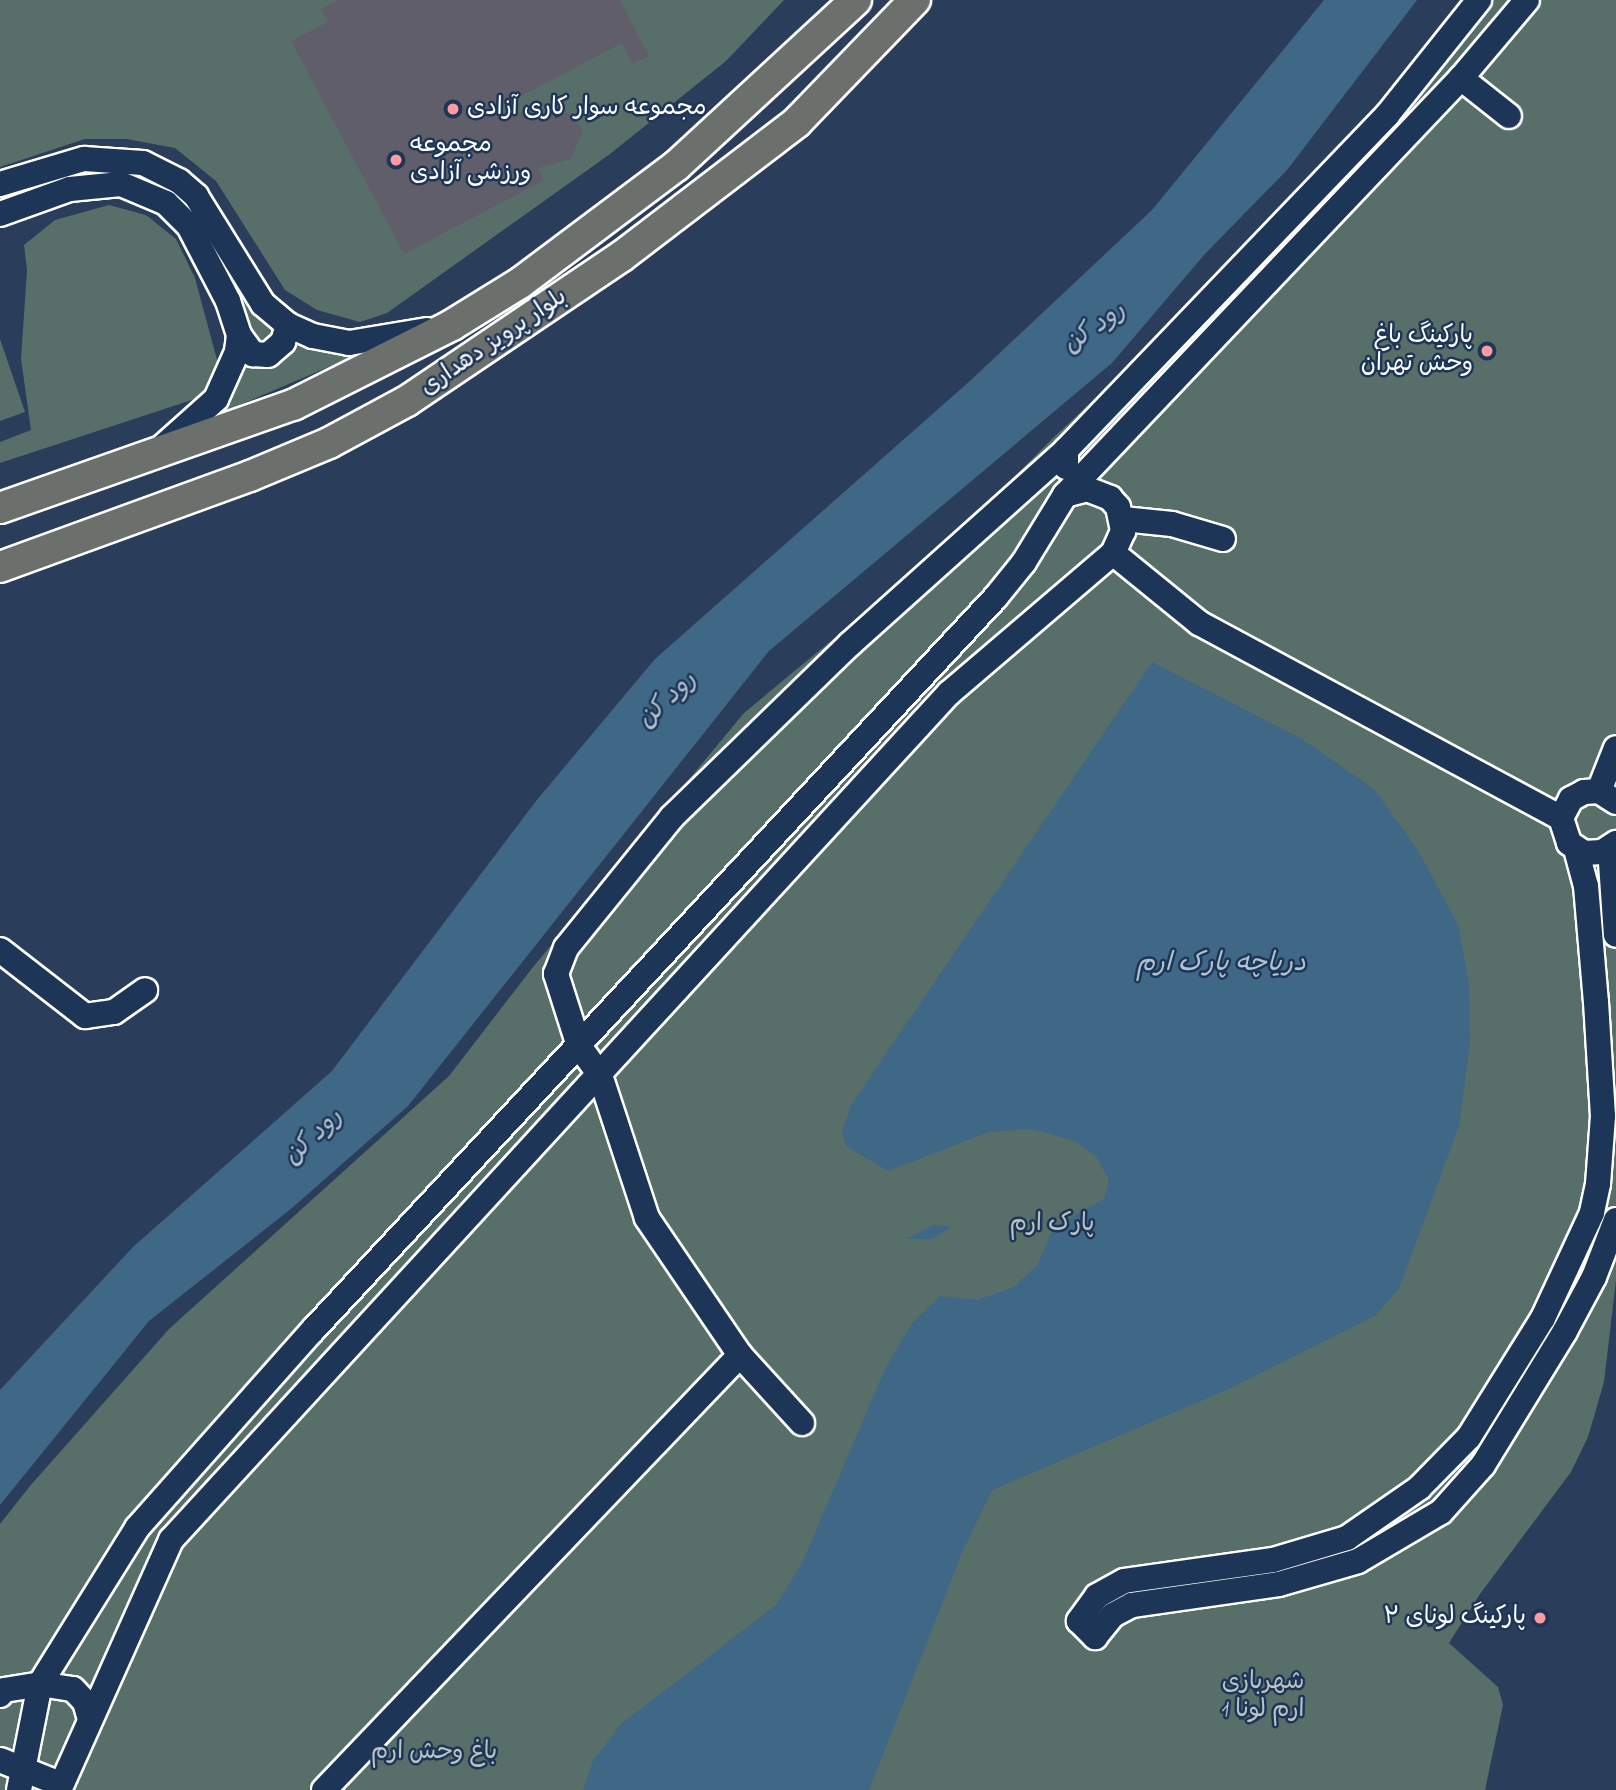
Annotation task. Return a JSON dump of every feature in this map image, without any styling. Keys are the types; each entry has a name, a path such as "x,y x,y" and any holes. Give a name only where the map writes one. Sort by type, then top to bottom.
{"main road":[{"name":"بلوار پرویز دهداری","path":"0,508 146,460 293,405 452,324 541,267 666,174 778,76 856,0"},
{"name":"بلوار پرویز دهداری","path":"0,566 250,476 329,443 407,401 611,264 797,121 915,0"}],"street":[{"path":"802,1423 740,1355 647,1218 600,1075 579,1046 556,974 566,948 672,817 849,644 1066,450 1388,114 1479,0"},
{"path":"19,1773 40,1684 137,1528 313,1330 995,598 1024,562 1065,495 1461,78 1527,0"},
{"path":"1461,78 1509,116"},
{"path":"288,325 283,342 268,355 254,354 239,335 228,302 189,226 166,203 136,188 88,185 5,212 1,184 84,159 143,163 179,181 196,196 225,237 252,288 288,325 313,336 349,343 452,324"},
{"path":"146,460 216,399 232,370 239,335"},
{"path":"1065,495 1066,450"},
{"path":"0,1760 19,1773 60,1787 171,1540 340,1351 600,1075 949,693 1113,553 1124,531 1118,507 1099,492 1087,489 1065,495"},
{"path":"1123,519 1161,522 1223,539"},
{"path":"1113,553 1199,623 1561,818"},
{"path":"1616,748 1607,797 1571,799 1561,818 1564,836 1576,849 1593,854 1613,846 1616,935"},
{"path":"1576,849 1591,925 1603,1149 1591,1213 1543,1318 1469,1437 1419,1488 1347,1538 1273,1560 1124,1581 1097,1595 1079,1620 1095,1637 1113,1615 1132,1605 1279,1584 1358,1560 1441,1512 1483,1465 1565,1331 1594,1277 1616,1220"},
{"path":"0,950 85,1016 114,1012 145,990"},
{"path":"1543,1318 1565,1331"},
{"path":"313,1330 340,1351"},
{"path":"324,1790 740,1355"},
{"path":"1273,1560 1279,1584"},
{"path":"65,1642 72,1674 79,1680 90,1682 110,1674"},
{"path":"2,1692 40,1684 73,1689 85,1702 90,1719"},
{"path":"0,1744 19,1773"}],"green space":[{"name":"مجموعه ورزشی آزادی","path":"0,0 784,0 726,61 610,154 387,313 360,322 317,310 285,290 216,181 175,148 127,139 85,139 0,167"},
{"name":"پارک ارم","path":"1462,0 1616,0 1616,1280 1604,1382 1588,1437 1571,1472 1480,1594 1449,1643 1498,1687 1503,1705 1485,1790 0,1790 0,1524 30,1486 169,1329 449,1076 533,967 744,713 943,548 1053,438 1285,220"},
{"path":"120,165 182,194 277,331 260,351 162,190 43,190 35,186 42,179"},
{"path":"109,205 146,215 176,239 195,278 220,371 204,396 0,463 0,442 31,430 21,359 27,270 24,245 55,220"},
{"path":"293,336 380,345 195,424 243,360"},
{"path":"0,339 25,412 0,421"}],"water":[{"name":"رود کن","path":"1324,0 1417,0 1287,170 1204,255 1112,363 769,651 408,1106 292,1208 149,1321 0,1505 0,1390 133,1247 332,1071 536,801 655,659 971,380 1152,210"},
{"name":"دریاچه پارک ارم","path":"1152,662 1302,739 1374,789 1419,852 1458,925 1469,982 1470,1043 1459,1126 1399,1289 1375,1316 1227,1390 992,1490 962,1553 869,1790 583,1790 593,1761 621,1724 776,1605 802,1563 885,1369 912,1323 940,1296 977,1300 1014,1287 1037,1265 1054,1227 1104,1199 1109,1180 1096,1156 1074,1141 1051,1134 1028,1129 989,1132 888,1171 846,1146 842,1132 851,1105"},
{"path":"933,1225 952,1227 932,1239 907,1239"}],"building":[{"name":"مجموعه سوار کاری آزادی","path":"338,0 620,0 649,56 633,64 622,43 489,113 569,113 583,130 571,159 538,168 544,180 404,254 291,41 328,22 321,9"}],"place":[{"name":"مجموعه سوار کاری آزادی","path":"453,109"},
{"name":"مجموعه ورزشی آزادی","path":"396,160"},
{"name":"پارکینگ باغ وحش تهران","path":"1487,351"},
{"name":"پارکینگ لونای ۲","path":"1540,1618"}],"park label":[{"name":"شهربازی ارم لونا 1","path":"1263,1697"},
{"name":"باغ وحش ارم","path":"434,1753"}]}
